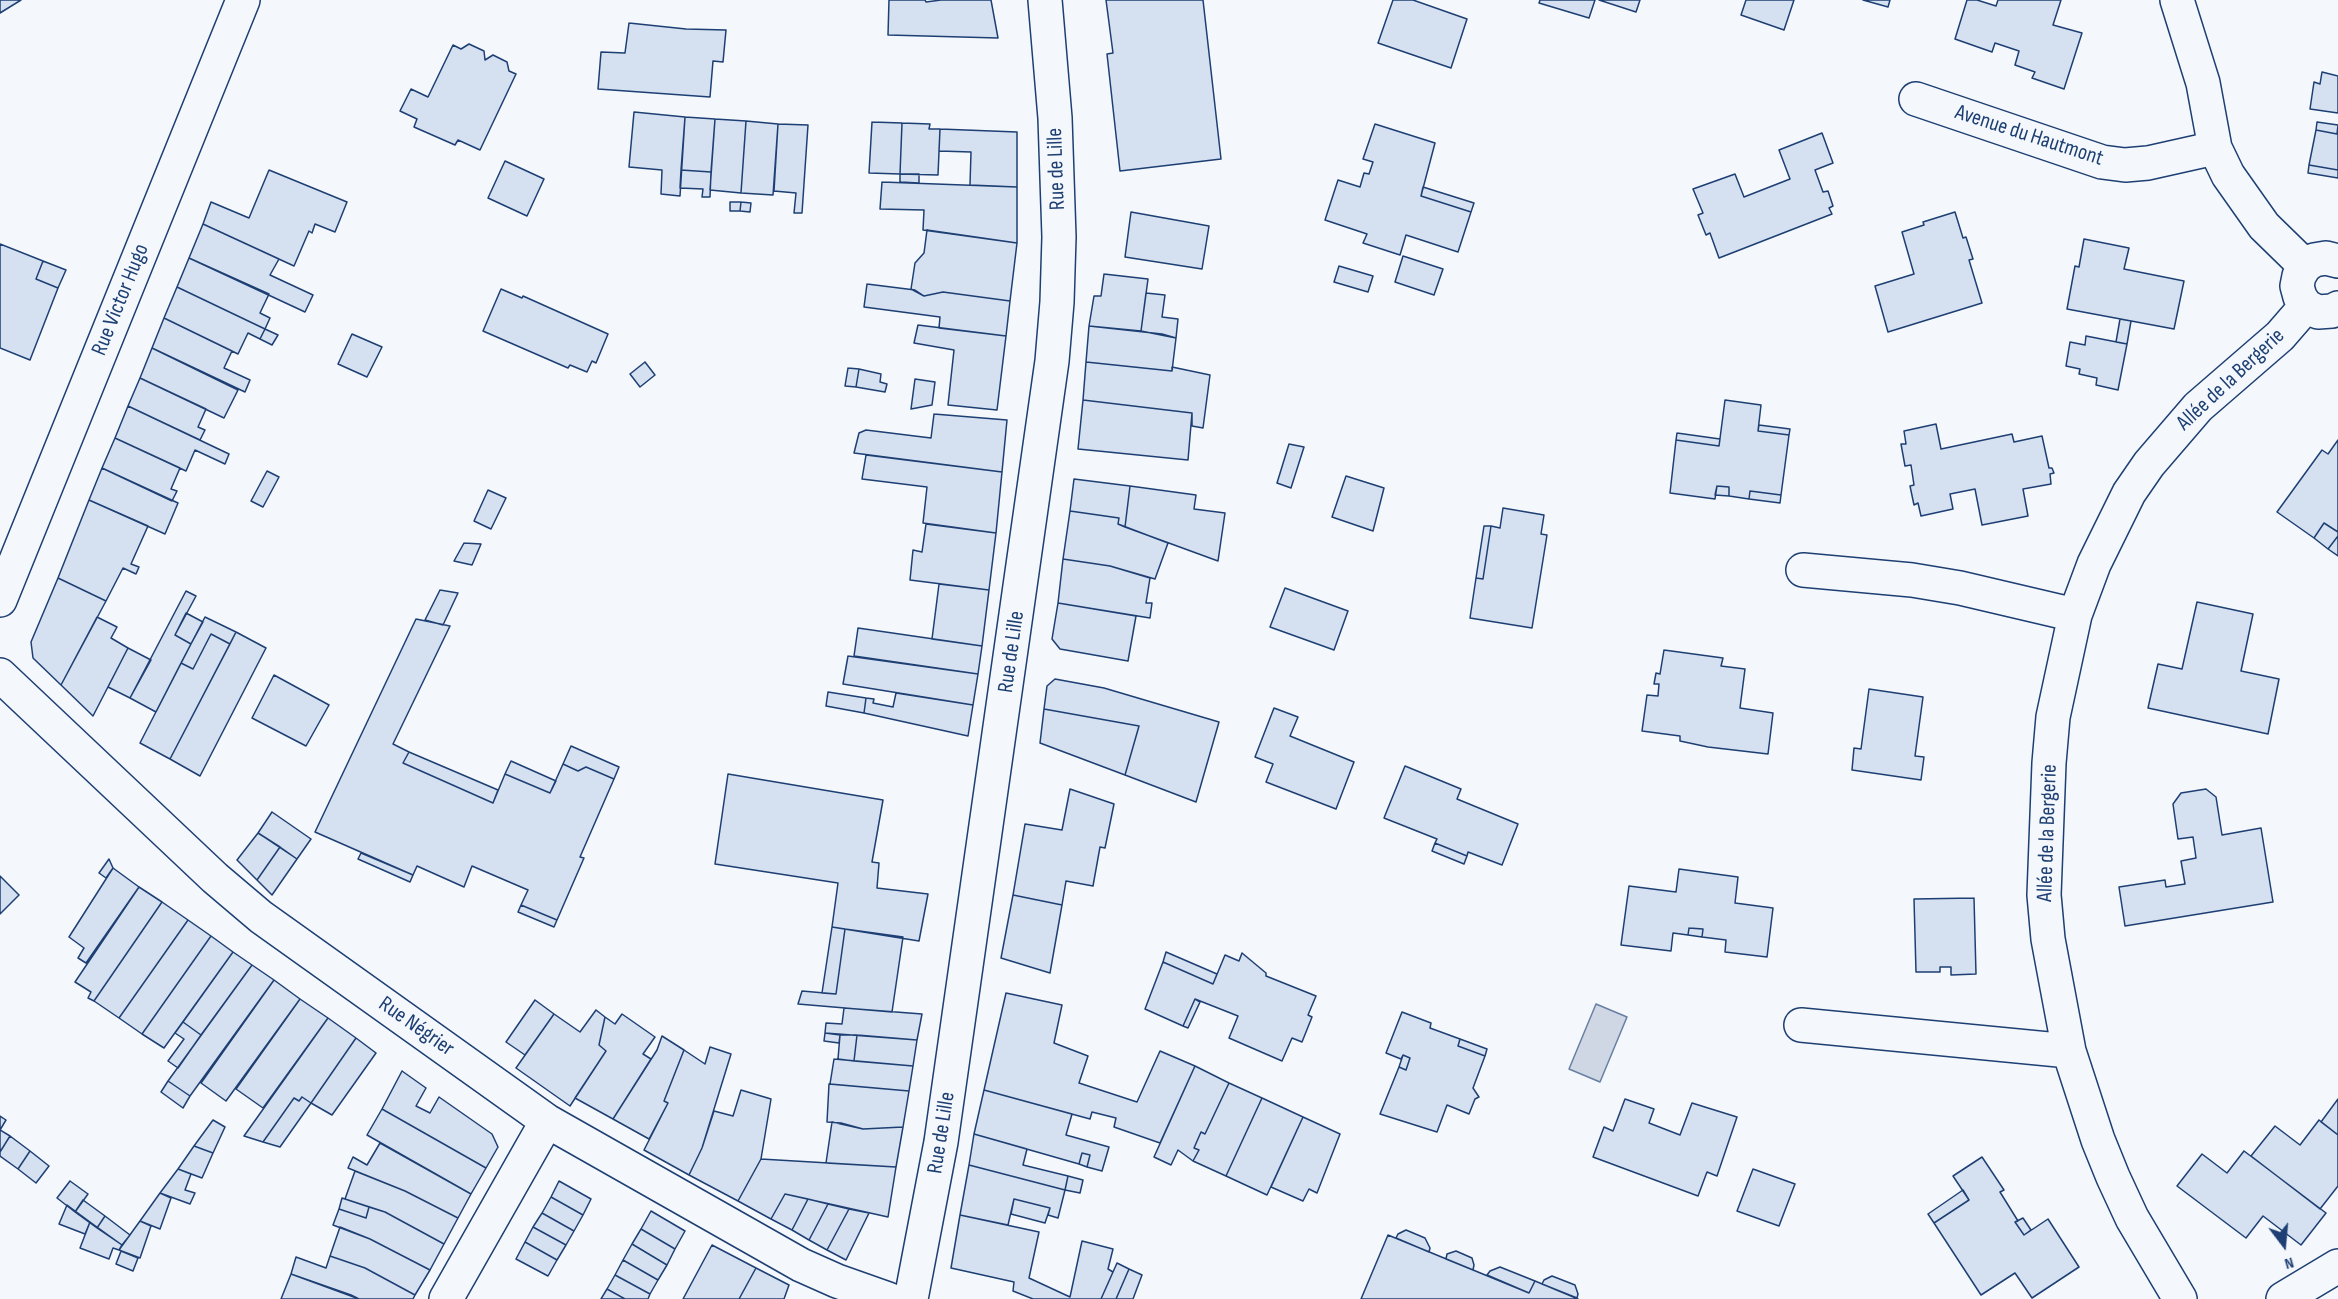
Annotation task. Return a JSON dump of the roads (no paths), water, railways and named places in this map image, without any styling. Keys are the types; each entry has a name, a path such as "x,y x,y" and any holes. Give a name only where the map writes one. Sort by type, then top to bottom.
{"street":[{"name":"Rue Victor Hugo","path":"0,600 243,0"},
{"name":"Rue de Lille","path":"911,1299 942,1142 1052,361 1059,237 1056,118 1045,0"},
{"path":"2177,0 2203,83 2215,148 2228,175 2248,207 2305,267"},
{"name":"Avenue du Hautmont","path":"1916,99 2102,162 2125,165 2148,163 2215,148"},
{"path":"2322,307 2300,297 2297,286 2299,276 2314,260 2326,258 2338,261"},
{"name":"Allée de la Bergerie","path":"2180,1299 2122,1197 2098,1140 2069,1051 2048,939 2044,878 2053,717 2075,615 2111,527 2129,493 2149,464 2198,407 2280,336 2322,307"},
{"path":"1803,570 1912,580 1960,588 2075,615"},
{"name":"Rue Négrier","path":"0,675 215,878 261,917 548,1121 801,1265 888,1299"},
{"path":"1802,1025 2069,1051"},
{"path":"446,1299 548,1121"},
{"path":"2283,1299 2338,1266"}]}
